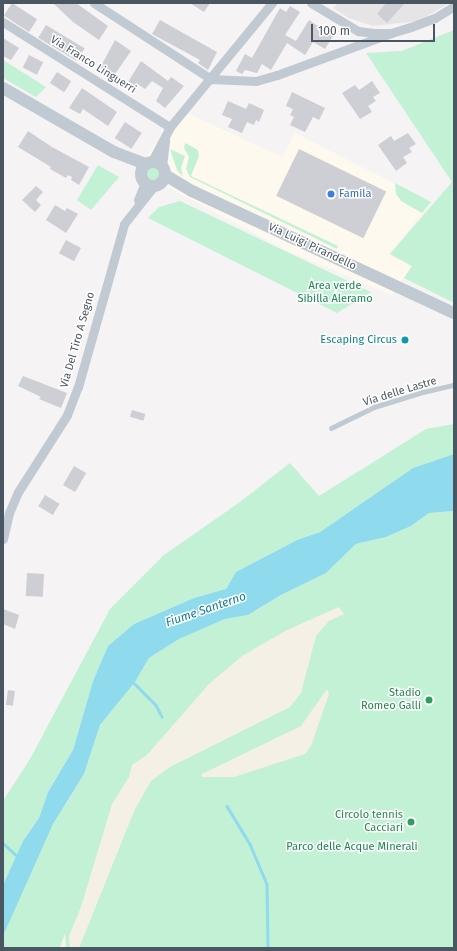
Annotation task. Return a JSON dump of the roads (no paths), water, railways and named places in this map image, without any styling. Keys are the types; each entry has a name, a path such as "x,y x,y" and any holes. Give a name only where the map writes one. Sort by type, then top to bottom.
{"street":[{"path":"94,3 211,80 256,81 277,75 435,18 454,6"},
{"name":"Via Del Tiro A Segno","path":"3,539 6,511 67,415 78,387 124,224 135,208 153,174 168,131 211,80 272,3"},
{"path":"311,3 358,31 391,34"},
{"name":"Via Franco Linguerri","path":"3,22 168,131"},
{"name":"Via Luigi Pirandello","path":"3,88 153,174 454,313"}],"lane":[{"name":"Via delle Lastre","path":"331,428 374,407 423,392 454,385"}],"water":[{"name":"Fiume Santerno","path":"454,454 454,511 429,513 411,526 386,537 356,544 326,573 281,595 248,615 225,619 179,639 149,658 135,682 100,725 84,774 53,824 3,936 3,885 23,841 39,818 48,792 73,750 93,681 108,646 134,624 194,598 226,589 236,572 297,540 320,532 413,468"}],"waterway":[{"path":"132,681 156,705 162,717"},
{"path":"227,806 250,844 267,884 268,948"},
{"path":"3,843 19,858"}],"place":[{"name":"Famila","path":"331,194"},
{"name":"Escaping Circus","path":"405,340"},
{"name":"Stadio Romeo Galli","path":"429,700"},
{"name":"Circolo tennis Cacciari","path":"411,822"}],"park label":[{"name":"Area verde Sibilla Aleramo","path":"335,293"},
{"name":"Parco delle Acque Minerali","path":"352,847"}]}
